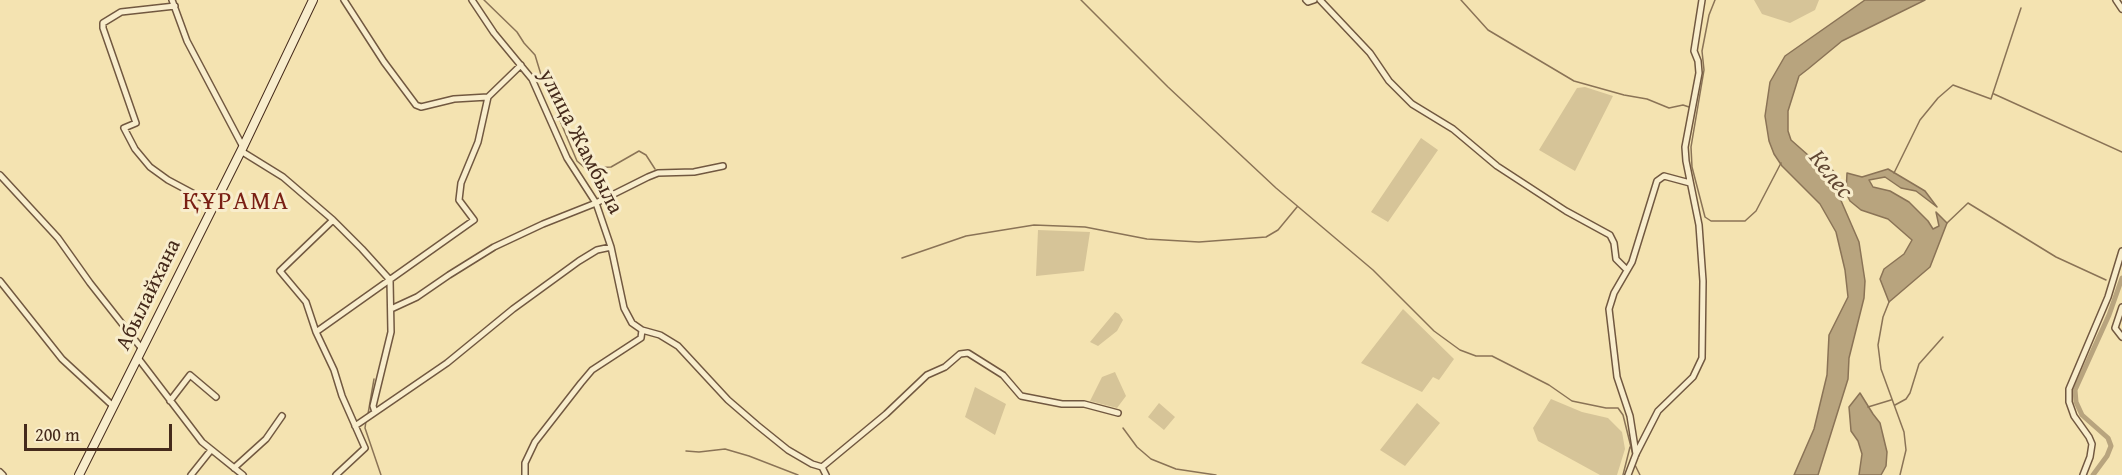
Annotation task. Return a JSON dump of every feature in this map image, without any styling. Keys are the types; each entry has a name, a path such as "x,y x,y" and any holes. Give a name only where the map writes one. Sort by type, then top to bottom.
{"main road":[{"name":"Абылайхана","path":"79,475 242,149 310,1"}],"street":[{"path":"344,0 384,62 416,105 422,107 454,99 488,97"},
{"name":"улица Жамбыла","path":"472,0 494,33 532,79 567,158 596,203 610,247 624,308 632,323 678,346 728,400 757,425 788,450 822,467"},
{"path":"1320,0 1370,53 1389,81 1412,104 1453,129 1497,166 1566,211 1610,235 1617,259 1627,270"},
{"path":"1628,475 1658,411 1693,377 1702,358 1703,281 1699,225 1685,147 1698,73 1698,61 1694,51 1702,0"},
{"path":"2116,0 2122,9"},
{"path":"213,204 168,180 150,167 135,149 124,128 136,123 103,28 103,23 121,12 174,3 187,41 242,149 283,177 333,220 390,280 391,332 373,405 375,412"},
{"path":"316,332 474,220 459,200 461,183 478,142 488,97 521,65"},
{"path":"391,309 417,297 494,247 596,203 658,173 694,172 723,165"},
{"path":"0,175 58,238 142,349"},
{"path":"1636,454 1630,416 1617,377 1609,309 1632,262 1657,181 1664,176 1690,183"},
{"path":"333,220 280,271 306,302 316,332 365,448 336,475"},
{"path":"355,426 447,363 513,309 579,261 597,250 610,247"},
{"path":"2082,475 2090,457 2091,440 2074,416 2069,402 2069,389 2108,297 2122,251"},
{"path":"0,281 62,359 113,406"},
{"path":"2120,335 2115,327 2122,307"},
{"path":"525,475 525,463 535,442 581,383 599,364 641,338 642,330"},
{"path":"826,475 822,467 886,414 927,375 945,367 960,354 968,353 1003,375 1021,396 1062,404 1084,404 1118,413"},
{"path":"138,358 202,442 243,475"},
{"path":"170,401 190,375 216,397"},
{"path":"234,468 266,439 282,416"},
{"path":"191,475 211,450"}],"shaded area":[{"path":"1754,0 1819,0 1815,10 1790,23 1762,14"},
{"path":"1585,87 1613,96 1575,171 1539,150 1577,88"},
{"path":"1421,138 1438,150 1388,222 1371,212"},
{"path":"1038,230 1090,232 1084,271 1036,276"},
{"path":"1403,309 1454,359 1439,380 1433,377 1422,392 1361,363"},
{"path":"1115,312 1123,320 1117,331 1098,346 1090,342"},
{"path":"1115,372 1126,396 1117,408 1090,401 1102,377"},
{"path":"975,387 1006,404 995,435 965,417"},
{"path":"1551,399 1582,412 1608,418 1622,432 1625,449 1617,475 1600,475 1538,441 1533,428"},
{"path":"1159,403 1175,417 1164,430 1148,417"},
{"path":"1417,403 1440,423 1405,466 1380,450"}],"water":[{"name":"Келес","path":"1865,0 1925,0 1842,41 1799,76 1788,111 1788,131 1791,140 1817,163 1829,166 1835,173 1839,196 1859,242 1865,281 1864,298 1849,358 1848,379 1818,475 1794,475 1814,429 1827,375 1829,335 1848,297 1845,270 1836,232 1820,204 1782,166 1769,141 1765,116 1770,82 1785,56"},
{"path":"1888,169 1925,191 1937,207 1916,191 1901,188 1885,177 1869,180 1873,187 1890,191 1909,202 1933,229 1939,226 1936,212 1947,223 1930,267 1889,302 1880,279 1884,269 1904,254 1912,240 1888,219 1861,210 1850,201 1846,193 1847,173 1862,177"},
{"path":"1860,393 1880,423 1887,452 1886,466 1881,475 1859,475 1862,454 1858,441 1851,431 1849,407"}],"waterway":[{"path":"484,0 517,32 535,55 542,78 577,161 585,168 611,167 639,151 646,155 655,169"},
{"path":"1081,0 1168,87 1276,188 1373,270 1434,331 1460,350 1476,356 1492,356 1549,385 1572,401 1606,408 1618,408 1623,415 1633,455"},
{"path":"1461,0 1488,30 1574,81 1647,99 1669,108 1683,105 1689,107"},
{"path":"1715,0 1709,15 1702,51 1704,70 1691,147 1692,167 1705,217 1711,221 1745,221 1756,211 1781,163"},
{"path":"1894,173 1920,120 1938,98 1953,85 1991,99 2021,8"},
{"path":"1994,94 2122,152"},
{"path":"1947,223 1968,203 2056,257 2106,280"},
{"path":"902,258 966,236 1034,225 1085,227 1147,239 1199,242 1266,237 1278,230 1297,207"},
{"path":"2093,475 2107,456 2111,446 2108,438 2082,415 2076,402 2075,390 2109,315 2122,278"},
{"path":"1889,302 1883,317 1878,345 1881,369 1904,432 1906,450 1900,475"},
{"path":"1895,405 1906,399 1919,364 1943,337"},
{"path":"368,414 374,379"},
{"path":"1868,407 1891,400"},
{"path":"366,421 365,428 381,475"},
{"path":"1123,428 1137,447 1151,459 1176,469 1216,475"},
{"path":"1623,475 1630,447"},
{"path":"686,451 725,449 798,475"},
{"path":"1635,465 1640,475"}],"district":[{"name":"ҚҰРАМА","path":"236,202"}]}
